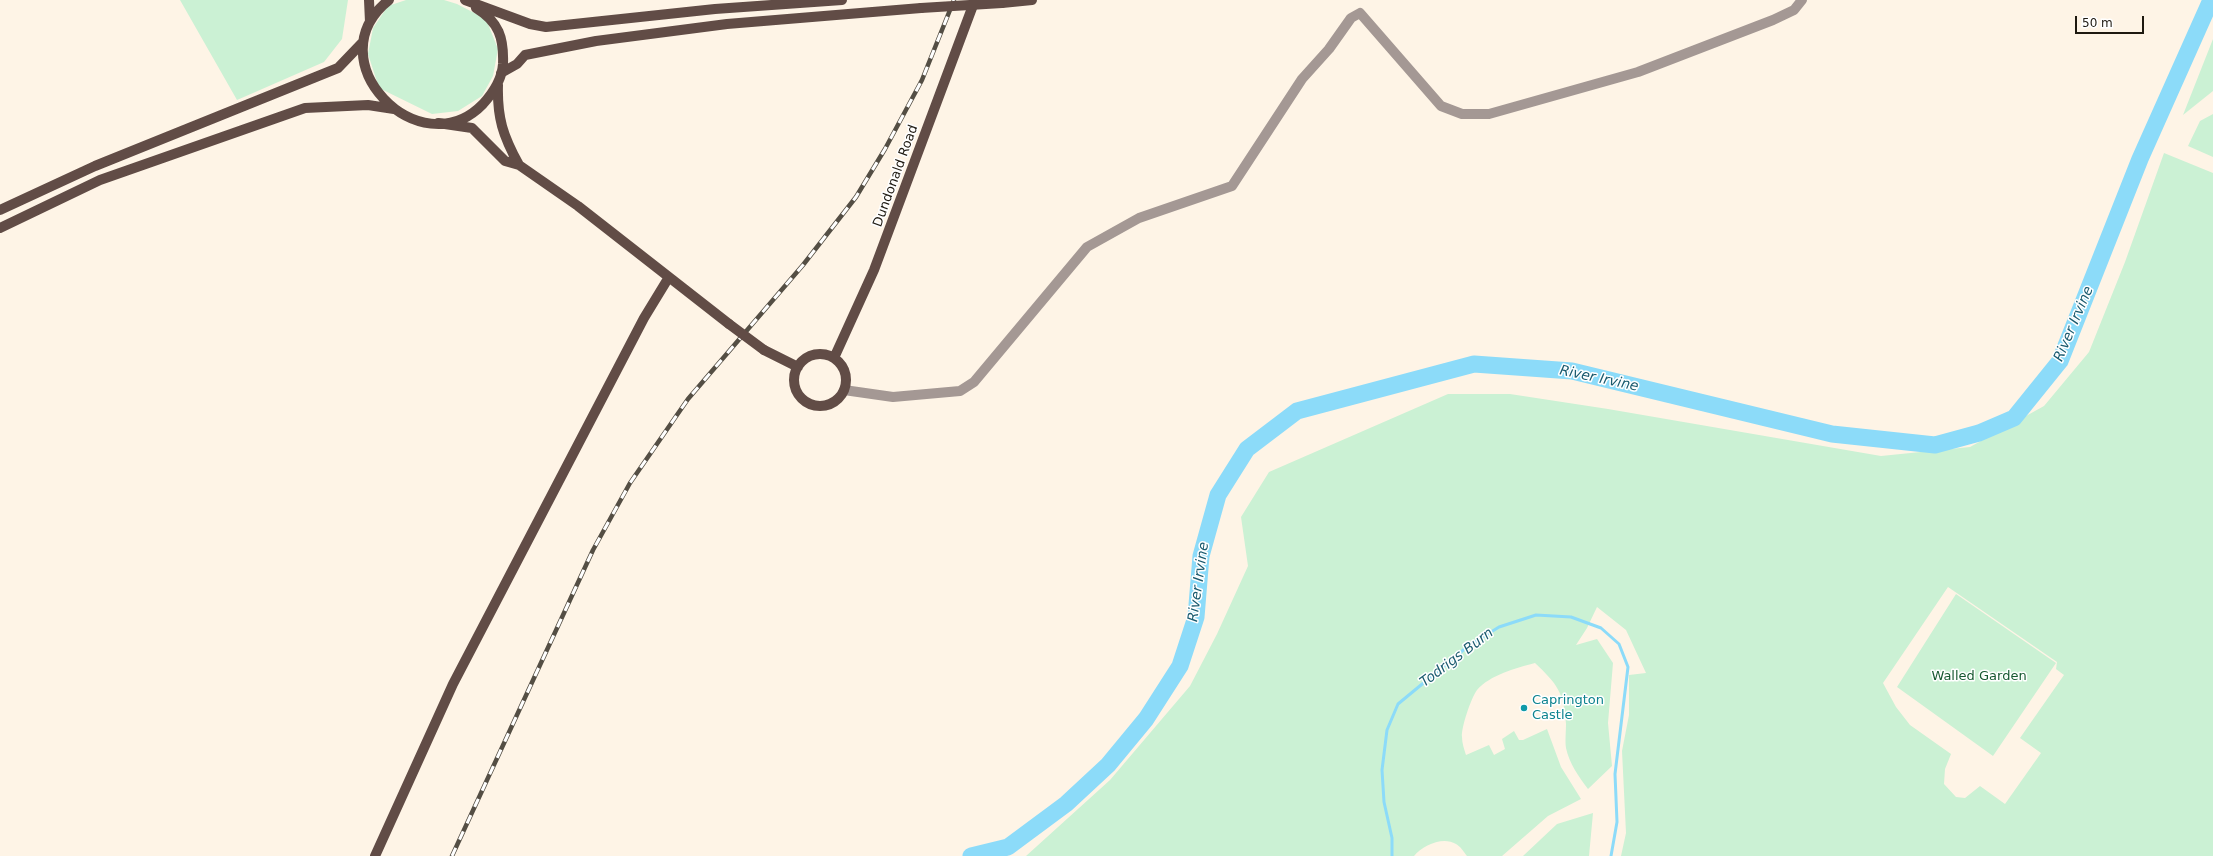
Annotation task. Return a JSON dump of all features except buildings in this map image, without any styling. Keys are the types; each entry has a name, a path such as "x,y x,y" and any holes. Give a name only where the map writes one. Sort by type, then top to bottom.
{"main road":[{"path":"369,0 370,22"},
{"path":"389,0 370,22 362,43 362,62 370,81 394,109 412,120 472,128 505,161 518,165 578,206 764,350 798,367"},
{"path":"465,0 530,24 546,27 714,9 842,0"},
{"path":"438,123 454,121 468,116 490,97 498,83 501,73 504,48 498,28 485,13 465,0"},
{"name":"Dundonald Road","path":"834,358 874,270 975,0"},
{"path":"501,73 517,64 525,55 596,41 727,24 1032,0"},
{"path":"0,210 95,166 338,68 362,43"},
{"path":"498,83 497,109 500,126 518,165"},
{"path":"0,228 100,180 306,108 368,104 394,109"},
{"path":"375,856 453,684 644,318 669,277"},
{"path":"822,354 834,358 845,372 844,390 838,399 831,404 820,406 812,405 803,400 797,393 794,382 798,367 804,360 813,355 822,354"}],"street":[{"path":"844,390 893,397 960,391 974,382 1088,247 1139,218 1232,186 1302,79 1329,48 1351,18 1360,13 1441,106 1462,114 1488,114 1638,72 1773,20 1794,10 1802,0"}],"green space":[{"path":"180,0 348,0 342,39 324,62 237,100"},
{"path":"406,0 444,0 457,4 486,19 498,49 493,76 482,96 458,111 432,114 379,88 368,54 373,28 388,6"},
{"path":"2213,39 2213,91 2183,115"},
{"path":"2213,114 2213,157 2188,146 2200,121"},
{"path":"2164,153 2213,173 2213,856 1621,856 1626,833 1622,751 1629,715 1629,675 1646,673 1626,630 1597,607 1587,628 1576,645 1597,639 1613,663 1608,723 1612,766 1588,789 1575,770 1567,754 1565,713 1561,696 1554,683 1535,663 1520,667 1489,680 1477,690 1469,706 1462,733 1462,742 1466,755 1489,745 1494,755 1505,749 1502,739 1514,731 1519,740 1523,740 1547,729 1561,767 1581,799 1548,816 1502,856 1467,856 1457,845 1451,842 1439,841 1423,848 1414,856 1026,856 1110,780 1190,686 1217,634 1248,566 1241,517 1269,472 1448,394 1510,394 1608,409 1881,456 1970,447 2044,406 2089,352 2125,262","holes":["1948,587 2057,662 2056,669 2064,675 2020,738 2041,753 2005,804 1980,786 1965,798 1956,797 1944,784 1945,769 1951,754 1910,725 1896,707 1883,683"]},
{"name":"Walled Garden","path":"1956,594 2056,663 1993,756 1897,687"},
{"path":"1593,813 1589,856 1523,856 1557,824"}],"waterway":[{"name":"River Irvine","path":"971,856 1008,847 1066,804 1108,765 1146,719 1180,666 1196,617 1201,556 1218,495 1247,449 1297,411 1474,364 1572,371 1832,434 1935,445 1979,433 2014,418 2060,361 2140,159 2211,0"},
{"name":"Todrigs Burn","path":"1392,856 1392,838 1384,802 1382,770 1387,730 1398,704 1467,647 1499,627 1536,615 1571,617 1601,628 1619,644 1628,667 1615,774 1617,822 1611,856"}],"railway":[{"path":"452,856 593,550 630,483 688,399 803,265 856,197 885,149 922,80 954,0"}],"place":[{"name":"Caprington Castle","path":"1524,708"}]}
